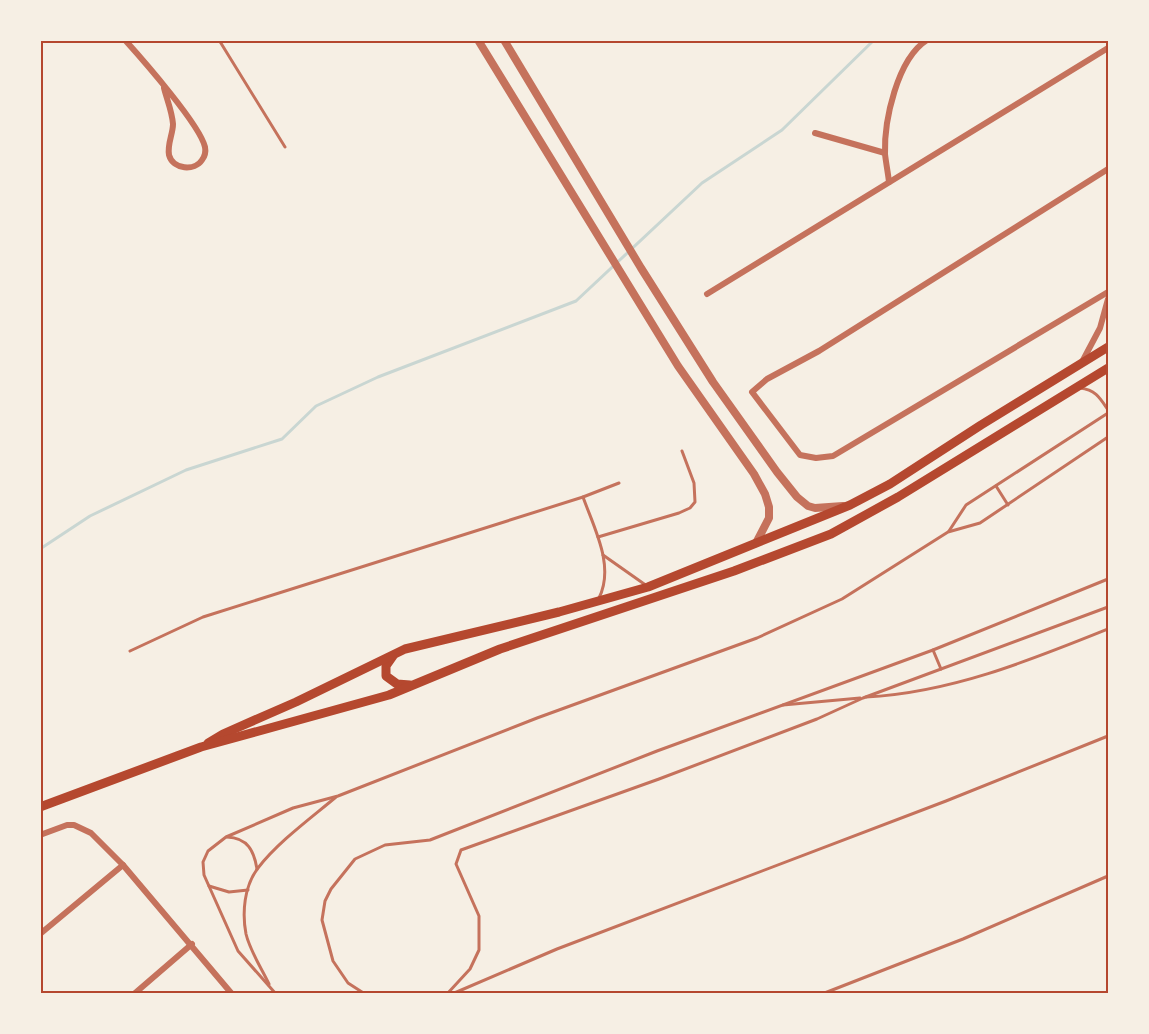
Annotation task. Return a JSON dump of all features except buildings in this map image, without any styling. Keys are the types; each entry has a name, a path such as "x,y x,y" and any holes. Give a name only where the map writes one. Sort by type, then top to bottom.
{"main road":[{"path":"201,747 223,734 296,702 405,649 648,587 850,506 890,484 981,424 1108,347"},
{"path":"40,807 201,747 374,700 500,649 734,571 831,534 999,437 1108,368"},
{"path":"405,649 387,662 385,673 388,679 397,684 418,684"}],"street":[{"path":"125,40 164,88 190,120 205,146 205,156 192,168 179,166 169,157 172,120 164,88"},
{"path":"478,40 678,366 754,474 769,507 769,518 756,543"},
{"path":"504,40 712,382 797,497 802,503 815,508 850,506"},
{"path":"889,182 885,153 896,86 907,59 920,44 927,40"},
{"path":"708,294 1108,48"},
{"path":"815,133 885,153"},
{"path":"1108,169 819,351 767,379 752,392 800,455 816,458 833,456 1108,292"},
{"path":"1081,364 1100,328 1108,299"},
{"path":"40,835 67,825 74,825 92,833 123,865 232,993"},
{"path":"40,934 123,865"},
{"path":"134,993 192,944"}],"lane":[{"path":"219,40 285,147"},
{"path":"948,532 966,506 1108,411 1097,393 1090,389 1075,387"},
{"path":"276,993 238,951 204,876 203,862 208,851 226,837 293,808 338,796 537,718 757,638 842,599 948,532 980,523 1108,437"},
{"path":"598,537 690,508 695,502 694,483 682,451"},
{"path":"130,651 203,617 583,497 619,483"},
{"path":"996,486 1008,505"},
{"path":"583,497 606,566 605,586 596,602"},
{"path":"602,554 648,587"},
{"path":"365,993 348,983 333,961 322,920 325,901 356,860 385,845 430,840 778,705 933,650 1108,579"},
{"path":"447,993 471,969 479,950 479,916 456,864 461,850 817,719 862,698 1108,607"},
{"path":"778,705 862,698 938,688 982,675 1108,629"},
{"path":"933,650 941,669"},
{"path":"452,993 558,949 936,805 1108,736"},
{"path":"271,989 246,937 243,913 248,890 257,869 298,829 338,796"},
{"path":"226,837 238,837 245,843 254,854 257,869"},
{"path":"822,993 963,939 1108,876"},
{"path":"209,886 229,892 248,890"}],"waterway":[{"path":"40,549 90,516 186,470 282,439 316,406 378,377 576,301 702,183 782,130 874,40"}]}
